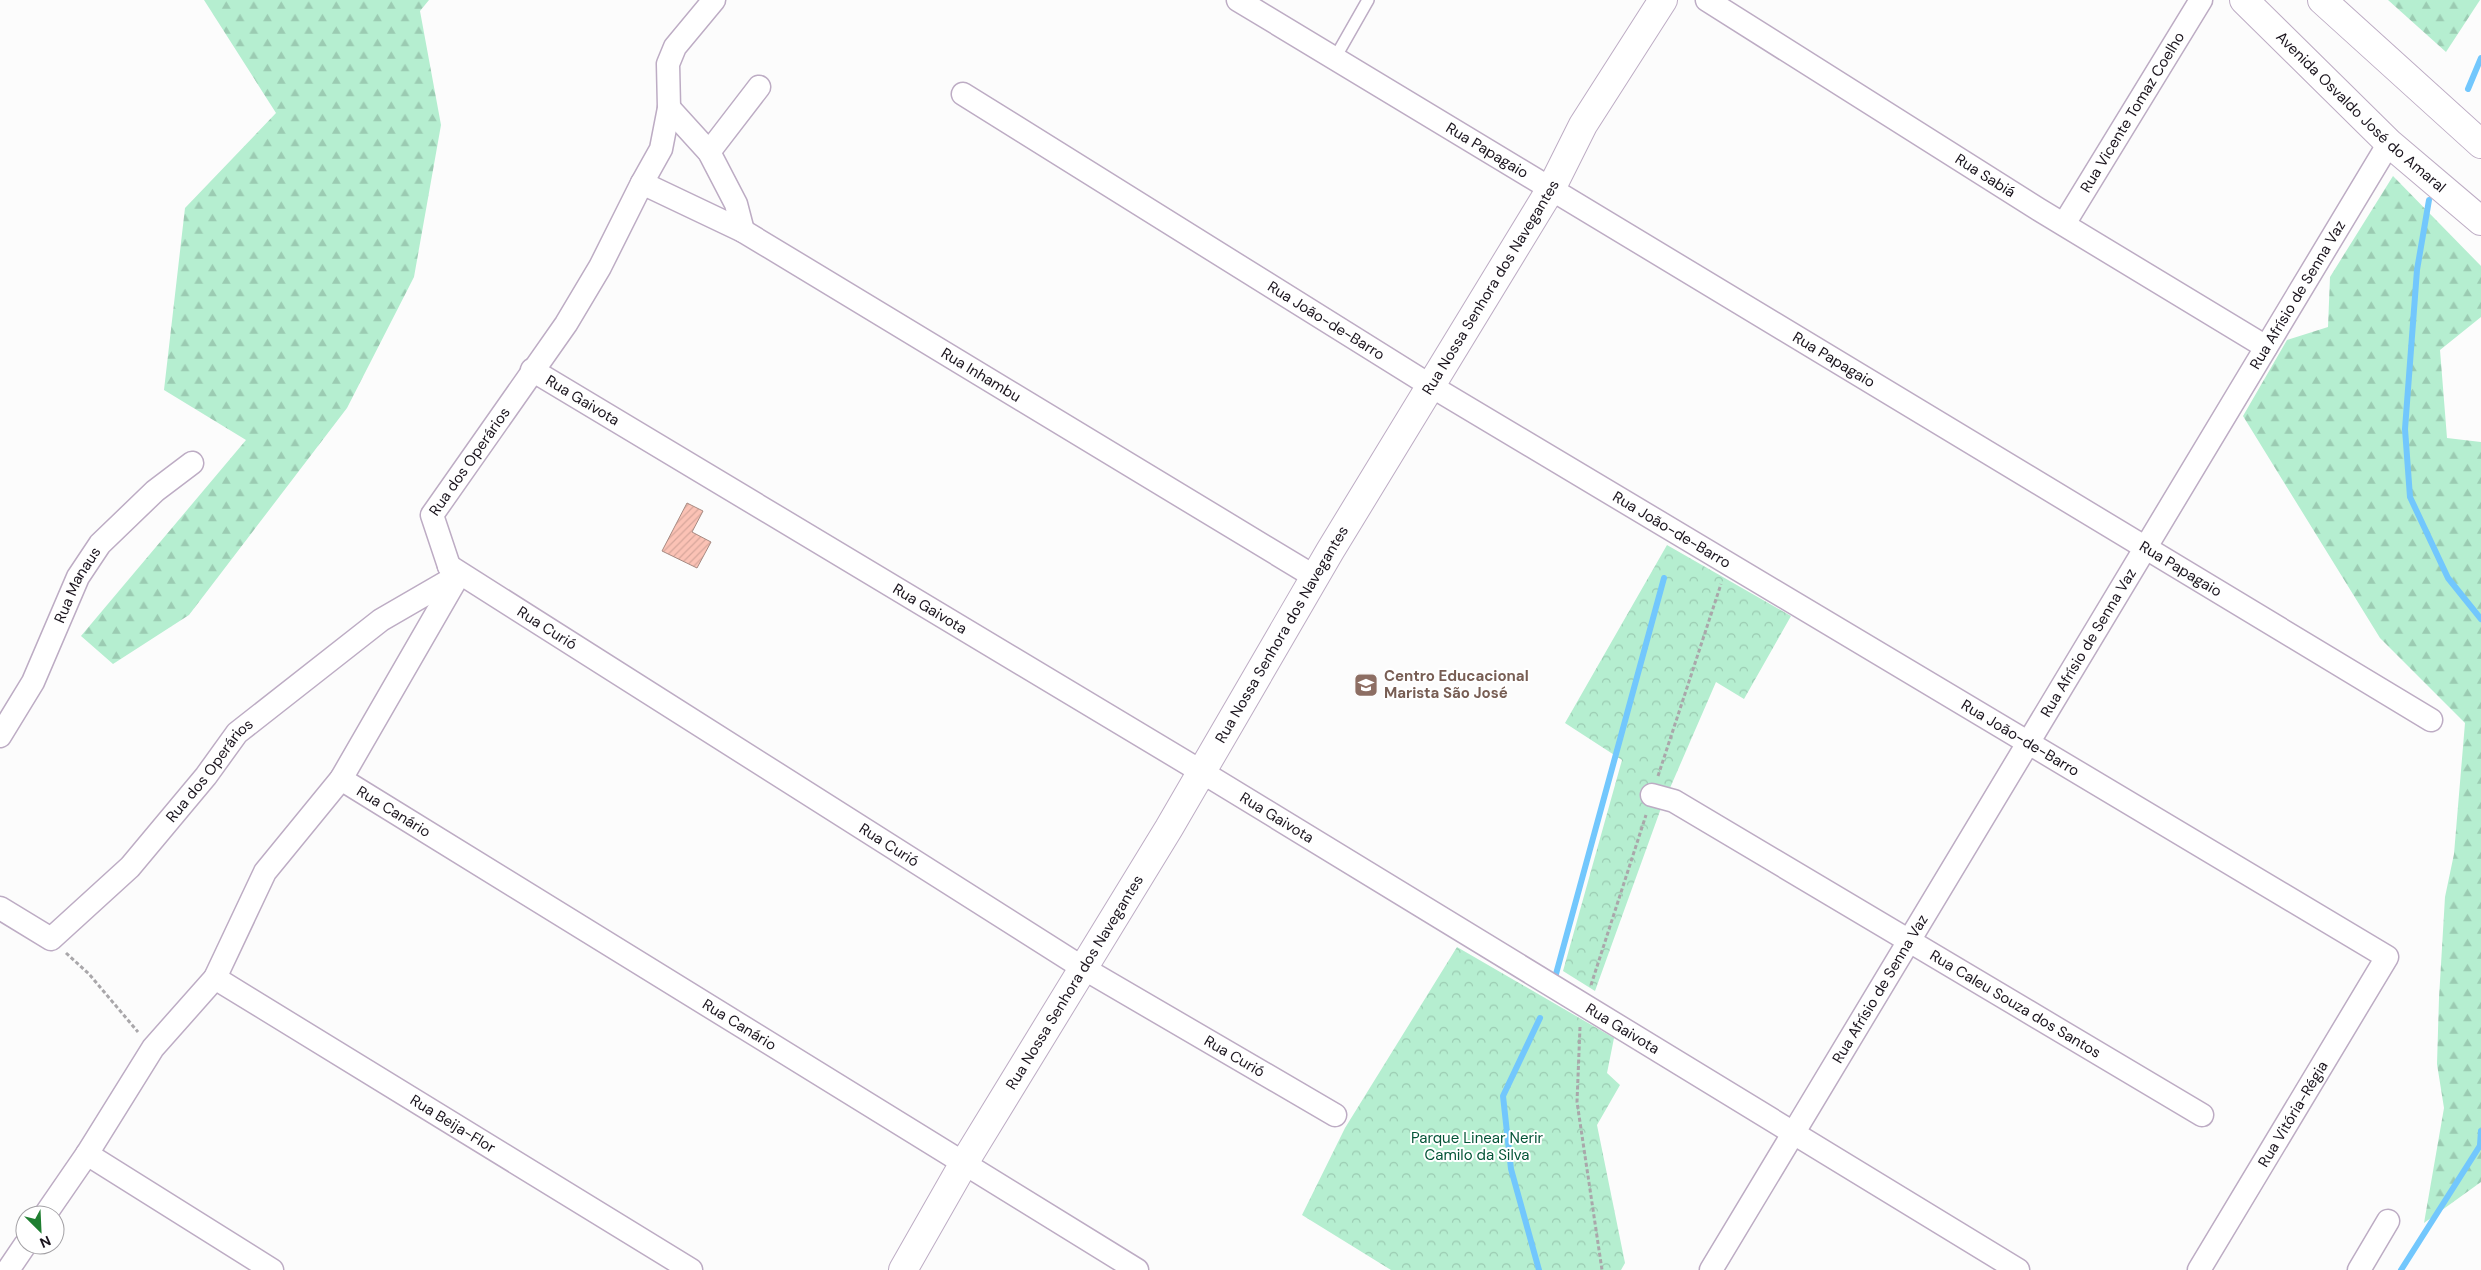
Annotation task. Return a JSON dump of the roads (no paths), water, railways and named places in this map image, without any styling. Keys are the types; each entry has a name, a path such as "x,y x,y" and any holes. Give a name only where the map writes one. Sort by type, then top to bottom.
{"street":[{"name":"Rua dos Operários","path":"0,908 51,939 130,867 206,776 237,733 381,620 453,571 432,515 584,296 661,149 669,108 668,64 675,47 714,0"},
{"name":"Rua Papagaio","path":"1238,0 2431,720"},
{"name":"Rua Nossa Senhora dos Navegantes","path":"903,1270 964,1163 1202,772 1315,577 1552,188 1584,125 1663,0"},
{"name":"Rua Sabiá","path":"1707,0 2064,224 2266,347"},
{"name":"Rua Vicente Tomaz Coelho","path":"2064,224 2201,0"},
{"name":"Avenida Osvaldo José do Amaral","path":"2244,0 2388,143 2470,203 2481,221"},
{"path":"2322,0 2481,144"},
{"path":"709,152 759,87"},
{"name":"Rua João-de-Barro","path":"963,94 1431,386 2387,958"},
{"path":"669,108 709,152 736,204 743,231"},
{"name":"Rua Afrísio de Senna Vaz","path":"1711,1270 2388,143"},
{"name":"Rua Inhambu","path":"642,183 743,231 1315,577"},
{"name":"Rua Gaivota","path":"532,370 1202,772 1792,1134 2018,1270"},
{"name":"Rua Manaus","path":"0,736 33,682 78,577 100,544 155,491 192,463"},
{"path":"53,1205 153,1048 214,978 265,872 340,779 453,571"},
{"name":"Rua Curió","path":"453,571 1083,968 1335,1115"},
{"name":"Rua Canário","path":"340,779 1137,1270"},
{"name":"Rua Caleu Souza dos Santos","path":"1652,795 1674,801 2202,1115"},
{"name":"Rua Vitória-Régia","path":"2199,1270 2387,958"},
{"name":"Rua Beija-Flor","path":"214,978 691,1270"},
{"path":"87,1154 272,1270"},
{"path":"2358,1270 2388,1221"},
{"path":"8,1270 18,1255"}],"lane":[{"path":"1335,58 1368,0"}],"waterway":[{"path":"2468,89 2481,58"},
{"path":"2429,200 2417,270 2405,429 2410,497 2448,578 2481,619"},
{"path":"1556,974 1664,578"},
{"path":"1539,1270 1511,1169 1503,1096 1540,1018"},
{"path":"2480,1145 2481,1131"},
{"path":"2401,1270 2481,1144"}],"place":[{"name":"Centro Educacional Marista São José","path":"1366,685"}],"park label":[{"name":"Parque Linear Nerir Camilo da Silva","path":"1477,1146"}]}
